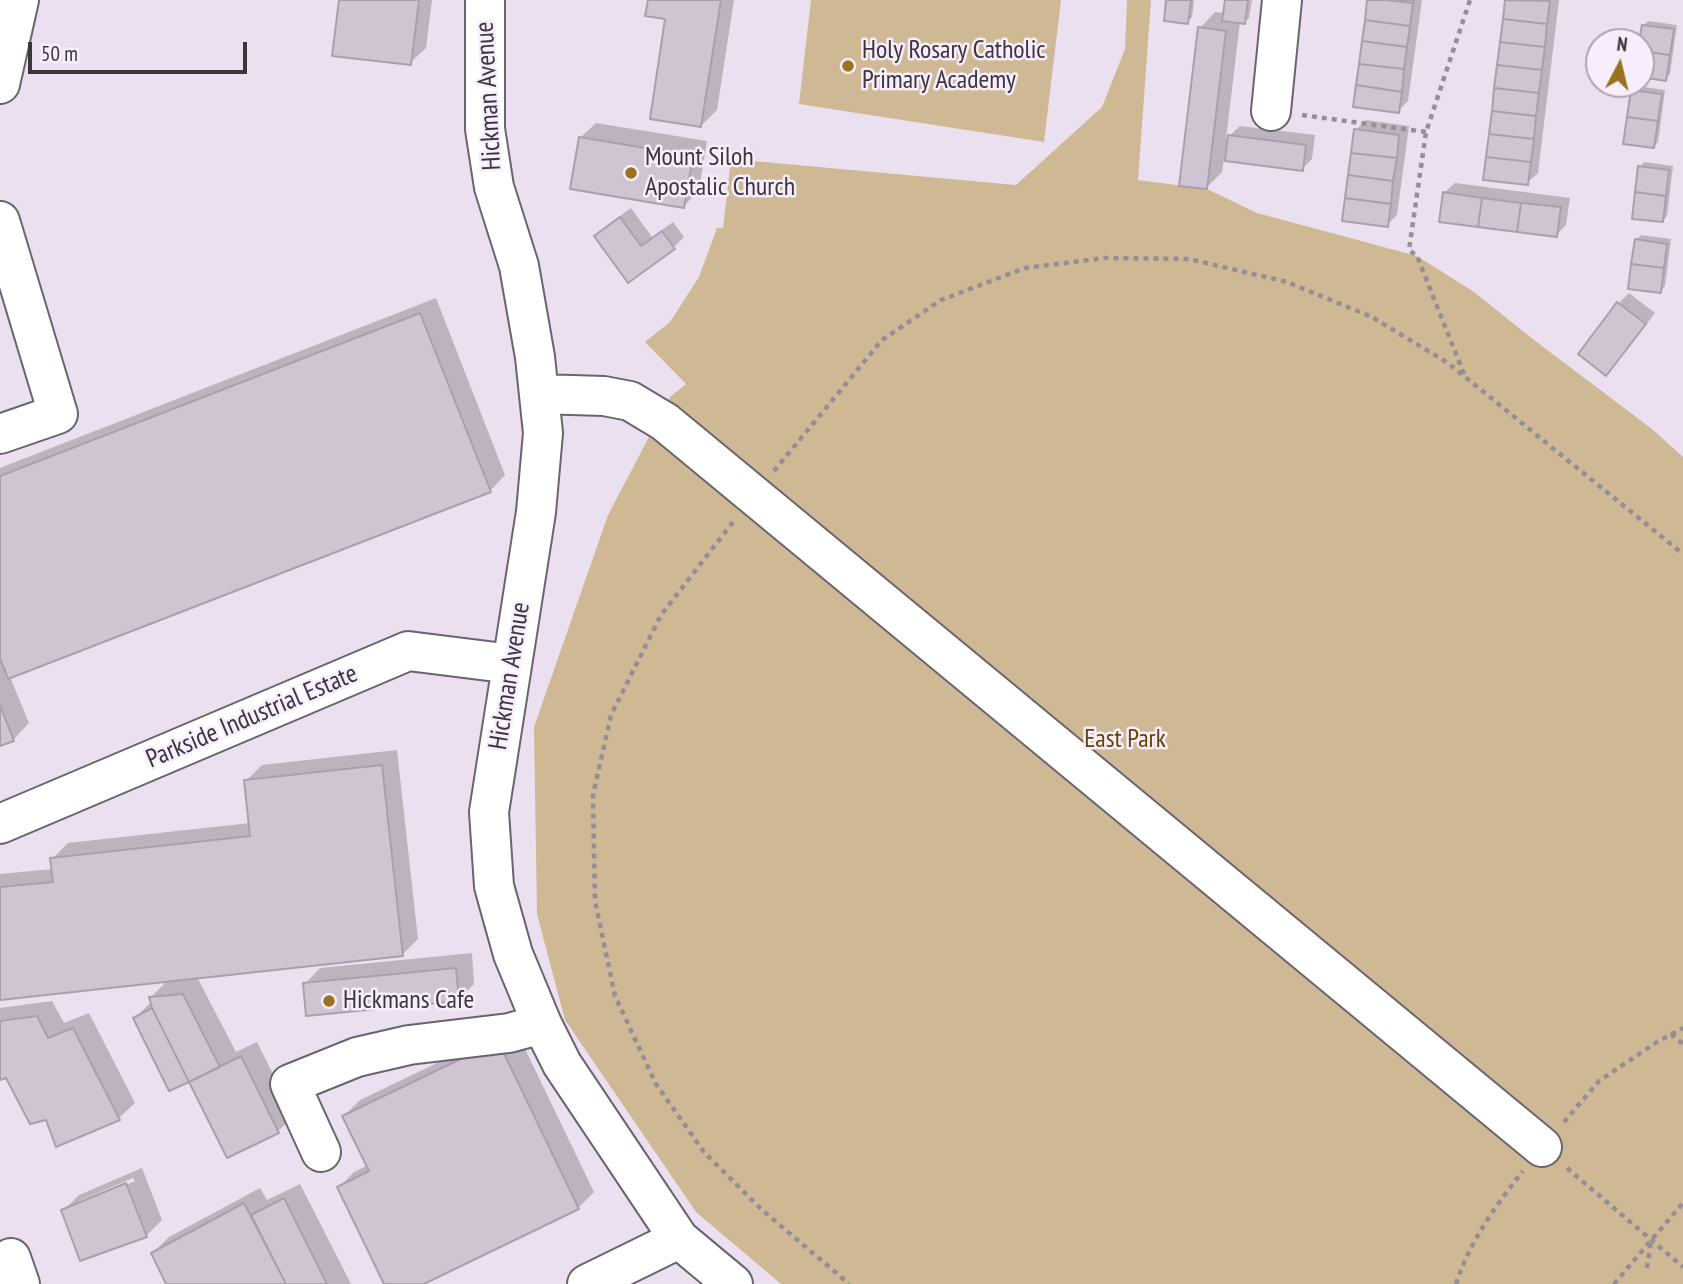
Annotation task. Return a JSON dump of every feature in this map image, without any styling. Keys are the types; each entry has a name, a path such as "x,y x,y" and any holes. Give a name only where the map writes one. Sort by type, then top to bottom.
{"street":[{"path":"2,68 19,0"},
{"name":"Hickman Avenue","path":"485,0 485,129 494,187 519,266 535,357 543,433 536,512 489,812 494,886 513,954 562,1064 679,1238 733,1284"},
{"path":"1271,111 1282,0"},
{"path":"0,221 58,414 0,434"},
{"path":"539,394 604,396 629,401 665,422 1542,1147"},
{"name":"Parkside Industrial Estate","path":"0,824 408,651 512,664"},
{"path":"321,1152 290,1084 357,1057 409,1045 509,1033 542,1024"},
{"path":"587,1284 679,1238"}],"path":[{"path":"1464,375 1417,256 1409,250 1426,132 1470,0"},
{"path":"1271,111 1426,132"},
{"path":"849,1284 760,1208 704,1152 656,1084 615,996 595,901 593,795 611,715 661,615 882,340 941,300 1025,268 1105,258 1189,259 1287,282 1372,317 1448,363 1683,554"},
{"path":"1671,1034 1683,1044"},
{"path":"1542,1147 1683,1268"},
{"path":"1614,1284 1683,1203"},
{"path":"1647,1268 1651,1240"}],"green space":[{"path":"811,0 1061,0 1044,142 799,104"},
{"name":"East Park","path":"1127,0 1151,0 1138,180 1207,189 1257,213 1417,256 1474,292 1652,429 1683,457 1683,1284 781,1284 696,1212 565,1020 537,914 534,727 608,515 670,397 686,384 645,342 670,322 699,277 717,228 723,228 731,159 1016,185 1102,107 1125,49"}],"building":[{"path":"339,0 419,0 411,65 332,56"},
{"path":"648,0 721,0 701,127 650,119 665,19 645,16"},
{"path":"1166,0 1191,0 1188,24 1164,21"},
{"path":"1225,0 1248,0 1245,24 1222,21"},
{"path":"1367,0 1413,3 1410,26 1365,20"},
{"path":"1385,0 1414,0 1413,3"},
{"path":"1505,0 1550,1 1547,24 1503,19"},
{"path":"1503,19 1547,24 1545,47 1500,42"},
{"path":"1365,20 1410,26 1407,47 1362,41"},
{"path":"1642,25 1674,29 1670,55 1655,53 1655,28 1641,28"},
{"path":"1198,27 1226,31 1207,189 1179,186"},
{"path":"1362,41 1407,47 1404,69 1359,64"},
{"path":"1500,42 1545,47 1542,70 1497,65"},
{"path":"1655,53 1670,55 1666,81 1655,79"},
{"path":"1359,64 1404,69 1402,92 1356,85"},
{"path":"1497,65 1542,70 1539,93 1494,88"},
{"path":"1356,85 1402,92 1399,113 1353,107"},
{"path":"1494,88 1539,93 1536,116 1492,111"},
{"path":"1655,93 1662,94 1658,121 1627,117 1630,98 1655,98"},
{"path":"1492,111 1536,116 1534,139 1489,134"},
{"path":"1627,117 1658,121 1654,148 1623,144"},
{"path":"1354,129 1399,135 1397,158 1351,153"},
{"path":"1489,134 1534,139 1531,162 1486,157"},
{"path":"1228,135 1306,145 1303,171 1225,161"},
{"name":"Mount Siloh Apostalic Church","path":"579,137 693,156 684,208 570,189"},
{"path":"1351,153 1397,158 1393,181 1348,175"},
{"path":"1486,157 1531,162 1528,185 1483,180"},
{"path":"1638,166 1669,170 1666,196 1635,192"},
{"path":"1348,175 1393,181 1391,204 1345,198"},
{"path":"1443,192 1482,198 1478,227 1439,222"},
{"path":"1635,192 1666,196 1663,222 1632,219"},
{"path":"1345,198 1391,204 1388,227 1342,221"},
{"path":"1482,198 1521,203 1517,232 1478,227"},
{"path":"1521,203 1561,207 1557,237 1517,232"},
{"path":"620,217 641,246 662,231 675,249 628,283 594,236"},
{"path":"1635,239 1667,244 1664,268 1631,264"},
{"path":"1631,264 1664,268 1661,293 1628,289"},
{"path":"1617,302 1646,324 1606,376 1578,354"},
{"path":"420,313 491,492 8,679 0,658 0,476"},
{"path":"0,705 14,741 0,746"},
{"path":"382,765 403,956 0,1000 0,887 53,882 50,858 250,836 244,780"},
{"path":"456,968 459,1001 306,1016 303,983"},
{"path":"183,994 220,1067 189,1082 149,997"},
{"path":"152,1008 189,1082 169,1091 133,1018"},
{"path":"37,1016 48,1038 73,1028 120,1120 56,1147 46,1120 30,1124 6,1078 0,1080 0,1021"},
{"path":"498,1041 579,1209 424,1284 384,1284 337,1187 369,1171 342,1116"},
{"path":"241,1056 279,1133 227,1158 189,1082"},
{"path":"126,1183 147,1237 80,1261 61,1210"},
{"path":"284,1198 327,1284 286,1284 251,1215"},
{"path":"244,1203 286,1284 166,1284 151,1253"}],"place":[{"name":"Holy Rosary Catholic Primary Academy","path":"848,66"},
{"name":"Mount Siloh Apostalic Church","path":"631,173"},
{"name":"Hickmans Cafe","path":"329,1001"}]}
